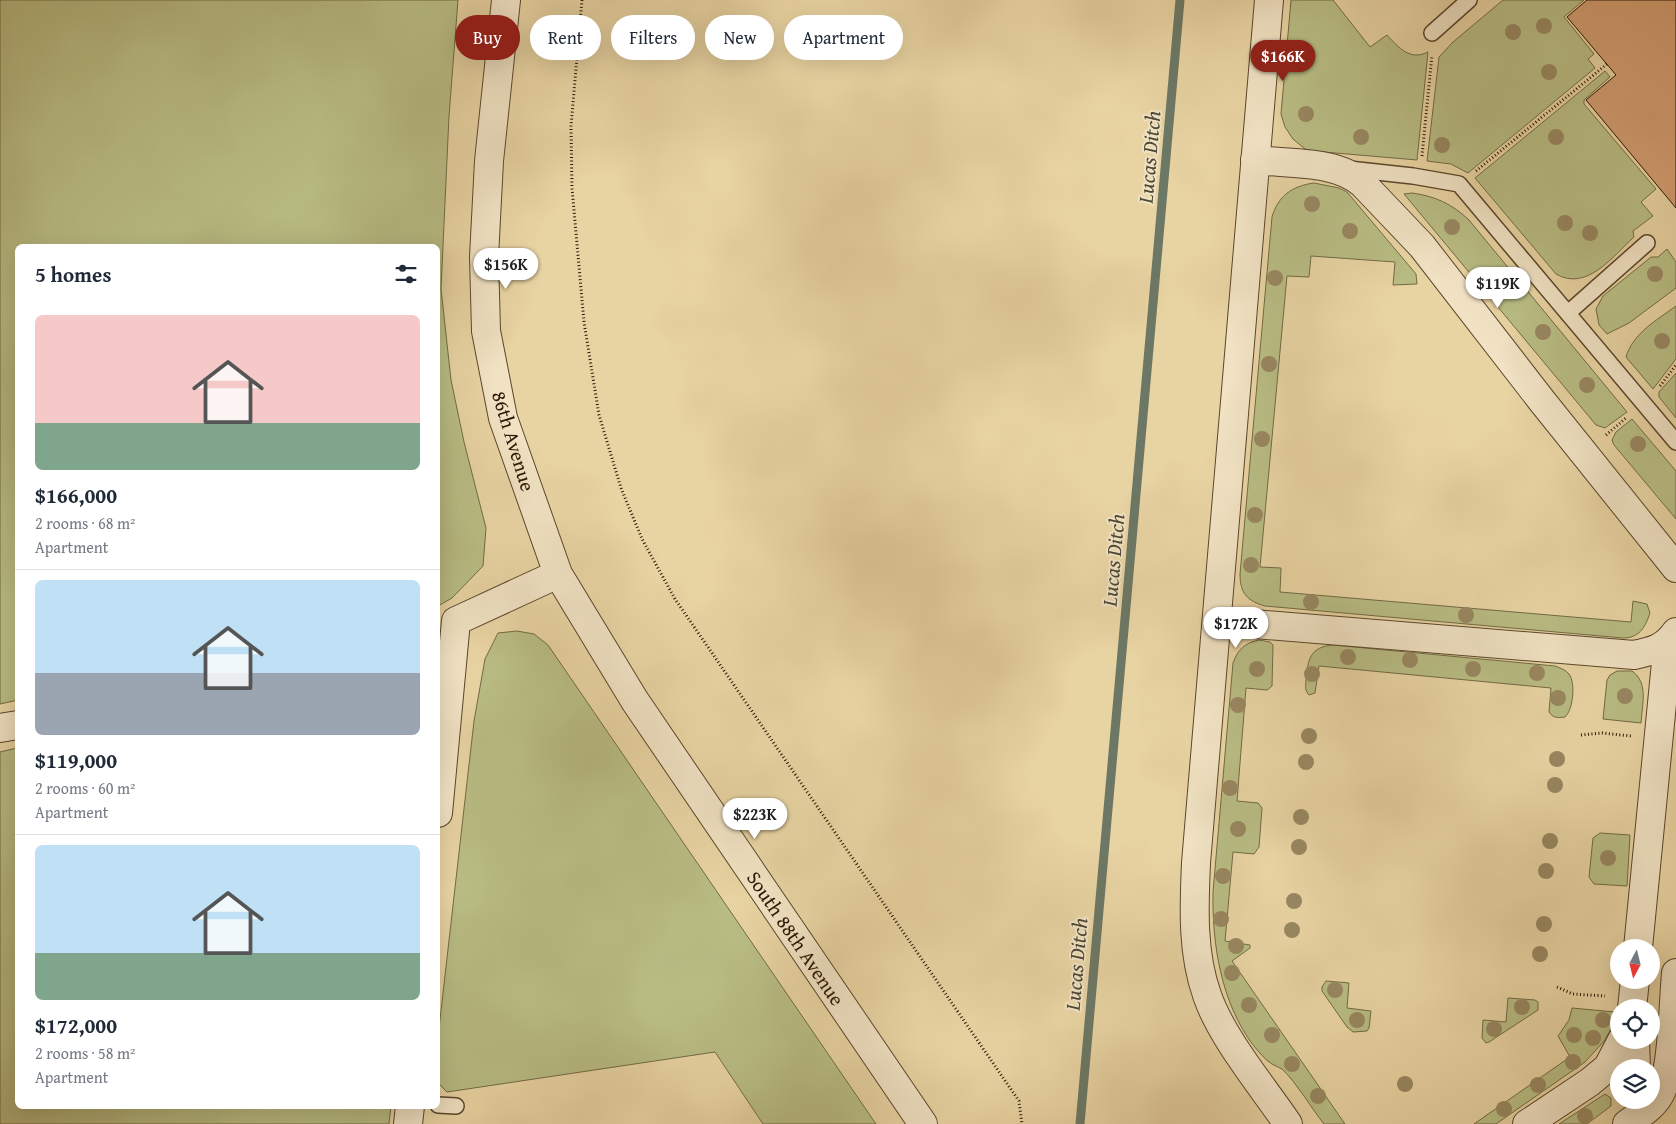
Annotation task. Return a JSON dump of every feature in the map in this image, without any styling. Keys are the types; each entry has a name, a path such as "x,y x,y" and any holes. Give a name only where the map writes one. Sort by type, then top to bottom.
{"street":[{"name":"86th Avenue","path":"506,0 488,161 484,256 486,331 503,418 558,574"},
{"path":"1269,0 1196,863 1194,911 1200,970 1207,996 1222,1028 1288,1124"},
{"path":"1255,160 1338,168 1354,176 1422,246 1542,401 1676,568"},
{"path":"440,758 447,624 558,574"},
{"name":"South 88th Avenue","path":"558,574 635,701 923,1124"},
{"path":"1217,621 1634,655 1651,652 1672,637"},
{"path":"1639,939 1672,637"},
{"path":"0,728 15,726"},
{"path":"1627,1124 1649,1108 1660,1093 1667,1072 1676,973"},
{"path":"1527,1124 1590,1082 1608,1067 1617,1049"},
{"path":"408,1124 410,1109"},
{"path":"1609,1124 1622,1109"}],"lane":[{"path":"1432,33 1469,0"},
{"path":"1338,168 1413,176 1459,184 1676,442"},
{"path":"1568,313 1647,243"},
{"path":"440,1105 456,1106"}],"path":[{"path":"582,0 571,126 572,188 585,331 599,415 621,488 642,539 674,600 1019,1101 1022,1124"},
{"path":"1420,162 1433,54"},
{"path":"1459,184 1607,64"},
{"path":"1601,438 1644,404"},
{"path":"1581,735 1602,733 1637,737"},
{"path":"1557,987 1573,994 1607,996"}],"green space":[{"path":"0,0 458,0 457,15 455,15 449,116 441,289 451,380 464,442 486,528 483,566 452,598 440,605 440,244 15,244 15,701 0,704"},
{"path":"1291,0 1333,0 1370,47 1387,35 1405,52 1416,55 1428,52 1417,160 1312,151 1305,149 1293,139 1285,127 1281,114"},
{"path":"1503,0 1584,0 1564,17 1594,54 1588,59 1595,68 1468,173 1451,164 1427,161 1439,57 1453,42"},
{"path":"1605,71 1610,77 1584,100 1584,104 1656,189 1641,202 1653,216 1633,231 1634,237 1599,269 1589,275 1567,278 1556,274 1475,178"},
{"path":"1314,183 1339,188 1347,192 1416,274 1417,284 1393,285 1395,262 1311,256 1309,277 1287,276 1260,567 1281,568 1280,592 1631,622 1633,601 1647,604 1650,613 1643,628 1637,634 1629,638 1623,638 1265,606 1249,599 1243,591 1240,574 1272,217 1278,203 1287,193 1306,184"},
{"path":"1412,193 1428,196 1443,202 1456,209 1469,220 1627,412 1605,428 1596,425 1404,194"},
{"path":"1667,249 1676,262 1676,288 1629,323 1607,334 1599,325 1596,309 1603,296 1651,257 1658,257"},
{"path":"1676,306 1676,359 1653,389 1626,357 1629,348 1640,334"},
{"path":"1676,373 1676,418 1659,397 1659,392"},
{"path":"1632,419 1676,471 1676,519 1614,445 1612,440 1616,432"},
{"path":"517,631 534,634 548,645 876,1124 763,1124 715,1052 447,1092 440,1085 440,1019 474,721 485,659 498,633"},
{"path":"1259,640 1270,642 1273,645 1272,686 1267,690 1246,688 1237,801 1258,803 1262,808 1259,847 1254,854 1233,852 1225,941 1250,945 1250,948 1232,961 1345,1124 1324,1124 1287,1074 1267,1060 1253,1045 1233,1010 1226,991 1217,952 1214,932 1213,892 1233,663 1243,647"},
{"path":"1333,645 1555,666 1566,671 1571,678 1573,690 1572,703 1565,717 1557,717 1549,712 1551,688 1319,666 1315,693 1309,695 1306,689 1306,679 1309,660 1319,648"},
{"path":"1617,671 1632,671 1641,682 1643,702 1641,723 1603,719 1607,680 1610,675"},
{"path":"15,748 15,1109 391,1109 389,1124 0,1124 0,752"},
{"path":"1600,833 1630,835 1627,886 1594,884 1589,877 1593,838"},
{"path":"1326,981 1349,983 1347,1008 1371,1011 1367,1031 1353,1032 1347,1027 1322,991"},
{"path":"1508,998 1535,1000 1538,1002 1538,1010 1486,1043 1482,1038 1483,1020 1506,1022"},
{"path":"1572,1008 1610,1012 1610,1031 1605,1040 1585,1062 1496,1124 1474,1124 1570,1057 1558,1036 1569,1020"},
{"path":"1605,1094 1610,1097 1610,1107 1587,1124 1559,1124"}],"building":[{"path":"1587,0 1676,0 1676,208 1586,100 1616,75 1567,17"}],"waterway":[{"name":"Lucas Ditch","path":"1080,1124 1180,0"}]}
